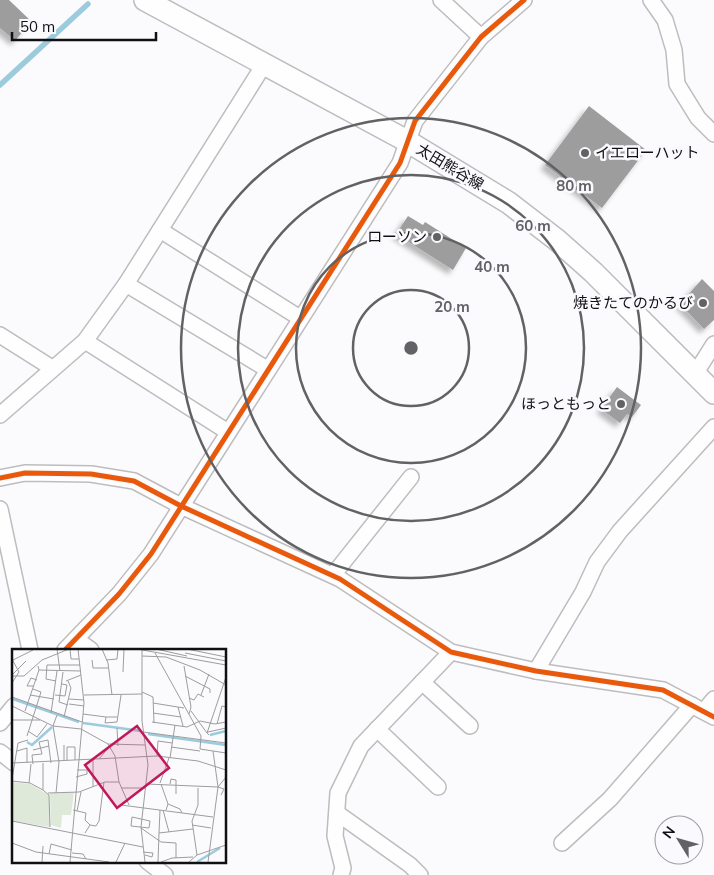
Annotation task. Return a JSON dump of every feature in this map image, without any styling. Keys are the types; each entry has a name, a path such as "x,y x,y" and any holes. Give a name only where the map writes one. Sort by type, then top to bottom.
{"main road":[{"name":"太田熊谷線","path":"145,0 407,141 509,203 557,240 593,272 714,393"}],"street":[{"path":"441,0 480,37"},
{"path":"66,649 119,594 152,554 267,369 400,163 415,121 480,37 524,0"},
{"path":"651,0 664,20 674,50 677,84 698,118 714,134"},
{"path":"0,415 85,341 126,284 265,63"},
{"path":"160,230 300,318"},
{"path":"126,284 267,369"},
{"path":"0,335 52,368"},
{"path":"85,341 228,432"},
{"path":"695,374 714,344"},
{"path":"536,671 583,592 597,562 614,539 714,426"},
{"path":"0,478 25,473 91,474 134,481 181,506 340,578 451,652 536,671 663,690 703,711"},
{"path":"332,575 411,477"},
{"path":"0,509 30,649"},
{"path":"76,639 90,649"},
{"path":"341,875 344,868 335,836 338,793 361,746 451,652"},
{"path":"422,682 470,726"},
{"path":"562,842 610,799 714,699"},
{"path":"0,722 12,708"},
{"path":"377,729 438,787"},
{"path":"0,752 12,761"},
{"path":"337,814 410,865 420,875"},
{"path":"148,862 166,875"}],"building":[{"path":"0,0 9,0 31,21 15,41 0,28"},
{"path":"589,106 646,150 602,208 545,165"},
{"path":"408,216 423,225 425,222 466,248 453,270 396,234"},
{"path":"702,279 714,291 714,320 704,329 680,304"},
{"path":"617,387 641,405 632,417 627,414 620,423 601,409"}],"waterway":[{"path":"0,85 88,4"}],"cycle path":[{"path":"66,649 119,594 151,554 400,163 415,121 481,37 524,0"},
{"path":"0,478 25,473 91,474 134,481 181,506 340,579 451,652 536,671 663,690 714,717"}],"place":[{"name":"イエローハット","path":"585,153"},
{"name":"ローソン","path":"437,237"},
{"name":"焼きたてのかるび","path":"703,303"},
{"name":"ほっともっと","path":"621,404"}]}
